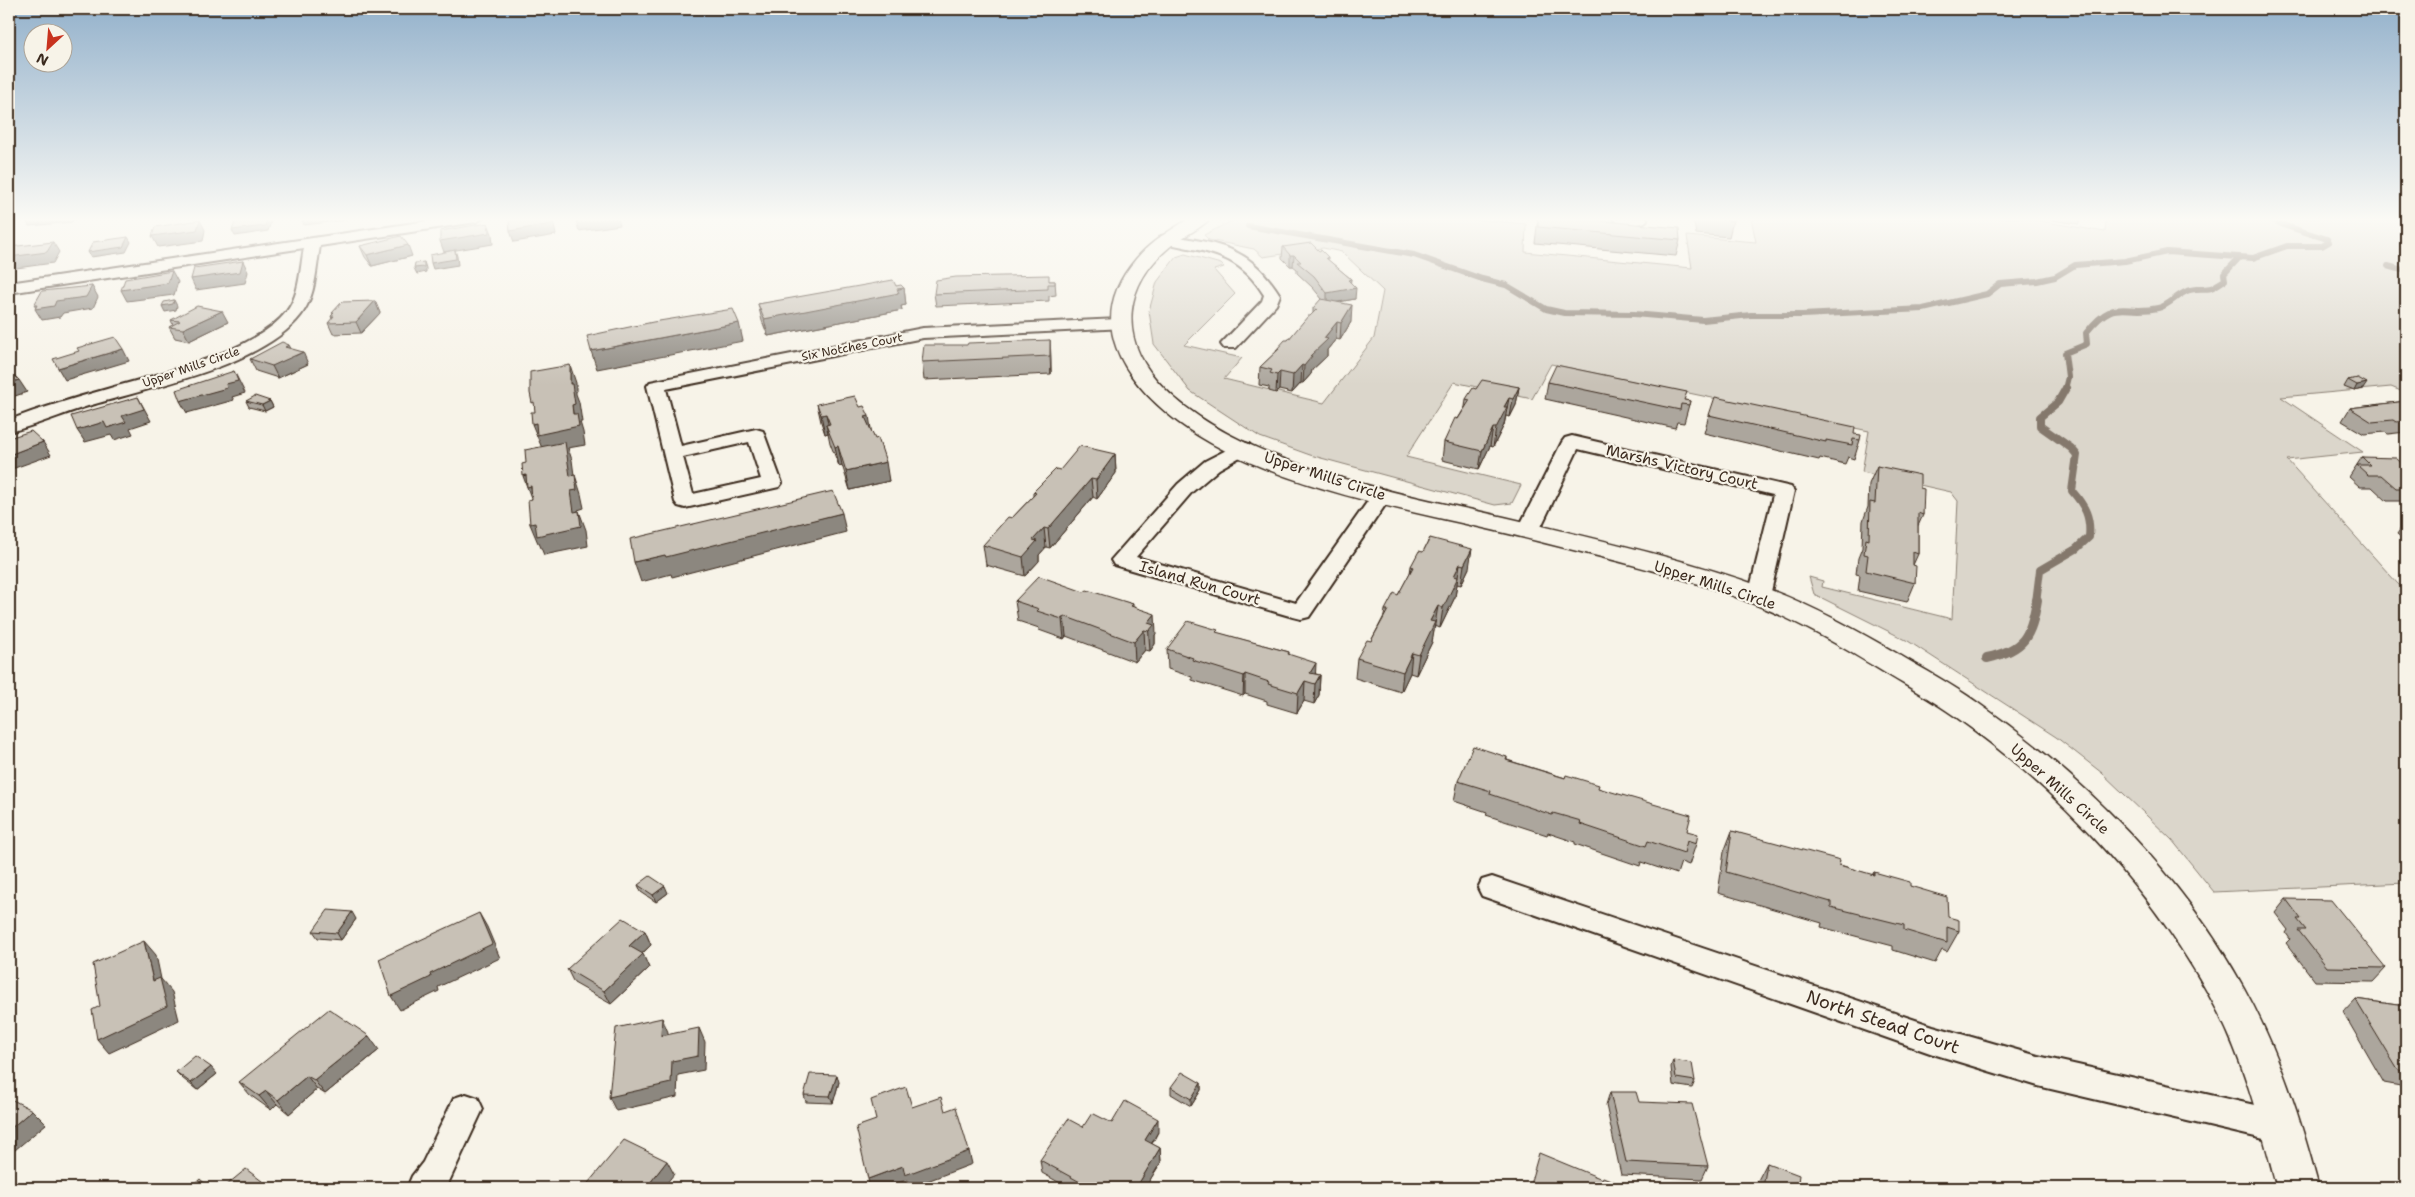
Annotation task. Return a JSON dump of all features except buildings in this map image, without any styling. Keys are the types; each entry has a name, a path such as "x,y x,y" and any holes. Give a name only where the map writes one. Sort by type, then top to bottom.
{"street":[{"path":"9,288 105,274"},
{"name":"Upper Mills Circle","path":"9,426 221,359 268,336 283,326 294,314 300,302 306,274"},
{"name":"Upper Mills Circle","path":"1135,274 1127,286 1119,324 1122,343 1128,357 1138,371 1168,403 1189,420 1242,448 1292,469 1382,495 1685,572 1759,596 1817,623 1872,652 1964,708 2048,775 2118,841 2218,976 2254,1047 2281,1127 2298,1188"},
{"path":"1230,344 1270,302 1272,295 1268,287 1256,274"},
{"name":"Six Notches Court","path":"673,453 756,436 772,483 685,502 656,386 923,333 1119,324"},
{"name":"Marshs Victory Court","path":"1528,531 1572,442 1784,491 1759,596"},
{"name":"Island Run Court","path":"1242,448 1212,465 1185,488 1122,560 1301,612 1382,495"},
{"name":"North Stead Court","path":"1492,888 1933,1040 2038,1071 2281,1127"},
{"path":"424,1188 435,1174 466,1109"}],"shaded area":[{"path":"1163,274 1217,274 1235,294 1184,345 1242,358 1224,379 1324,403 1374,338 1383,291 1365,274 2406,274 2406,393 2391,387 2281,397 2363,452 2287,460 2406,591 2406,883 2214,892 2172,840 2102,773 2056,737 1908,641 1814,594 1809,577 1823,581 1822,587 1952,619 1958,501 1951,492 1862,472 1869,431 1551,364 1532,399 1454,382 1406,457 1521,485 1512,503 1495,505 1310,455 1260,437 1190,391 1154,344 1149,311 1157,282"}],"waterway":[{"path":"1467,274 1506,285 1546,309 1564,313 1634,314 1703,320 1751,315 1802,315 1923,309 1987,294 2000,284 2037,281 2060,274"},
{"path":"2065,389 2068,377 2065,353 2087,344 2086,333 2105,314 2112,310 2120,309 2146,310 2158,308 2188,290 2211,288 2225,280 2224,274"},
{"path":"2036,602 2040,570 2076,549 2089,537 2089,523 2086,512 2072,491 2077,455 2071,448 2040,426 2040,417 2058,402 2066,388"},
{"path":"1987,658 2010,651 2024,640 2032,624 2037,600"}]}
